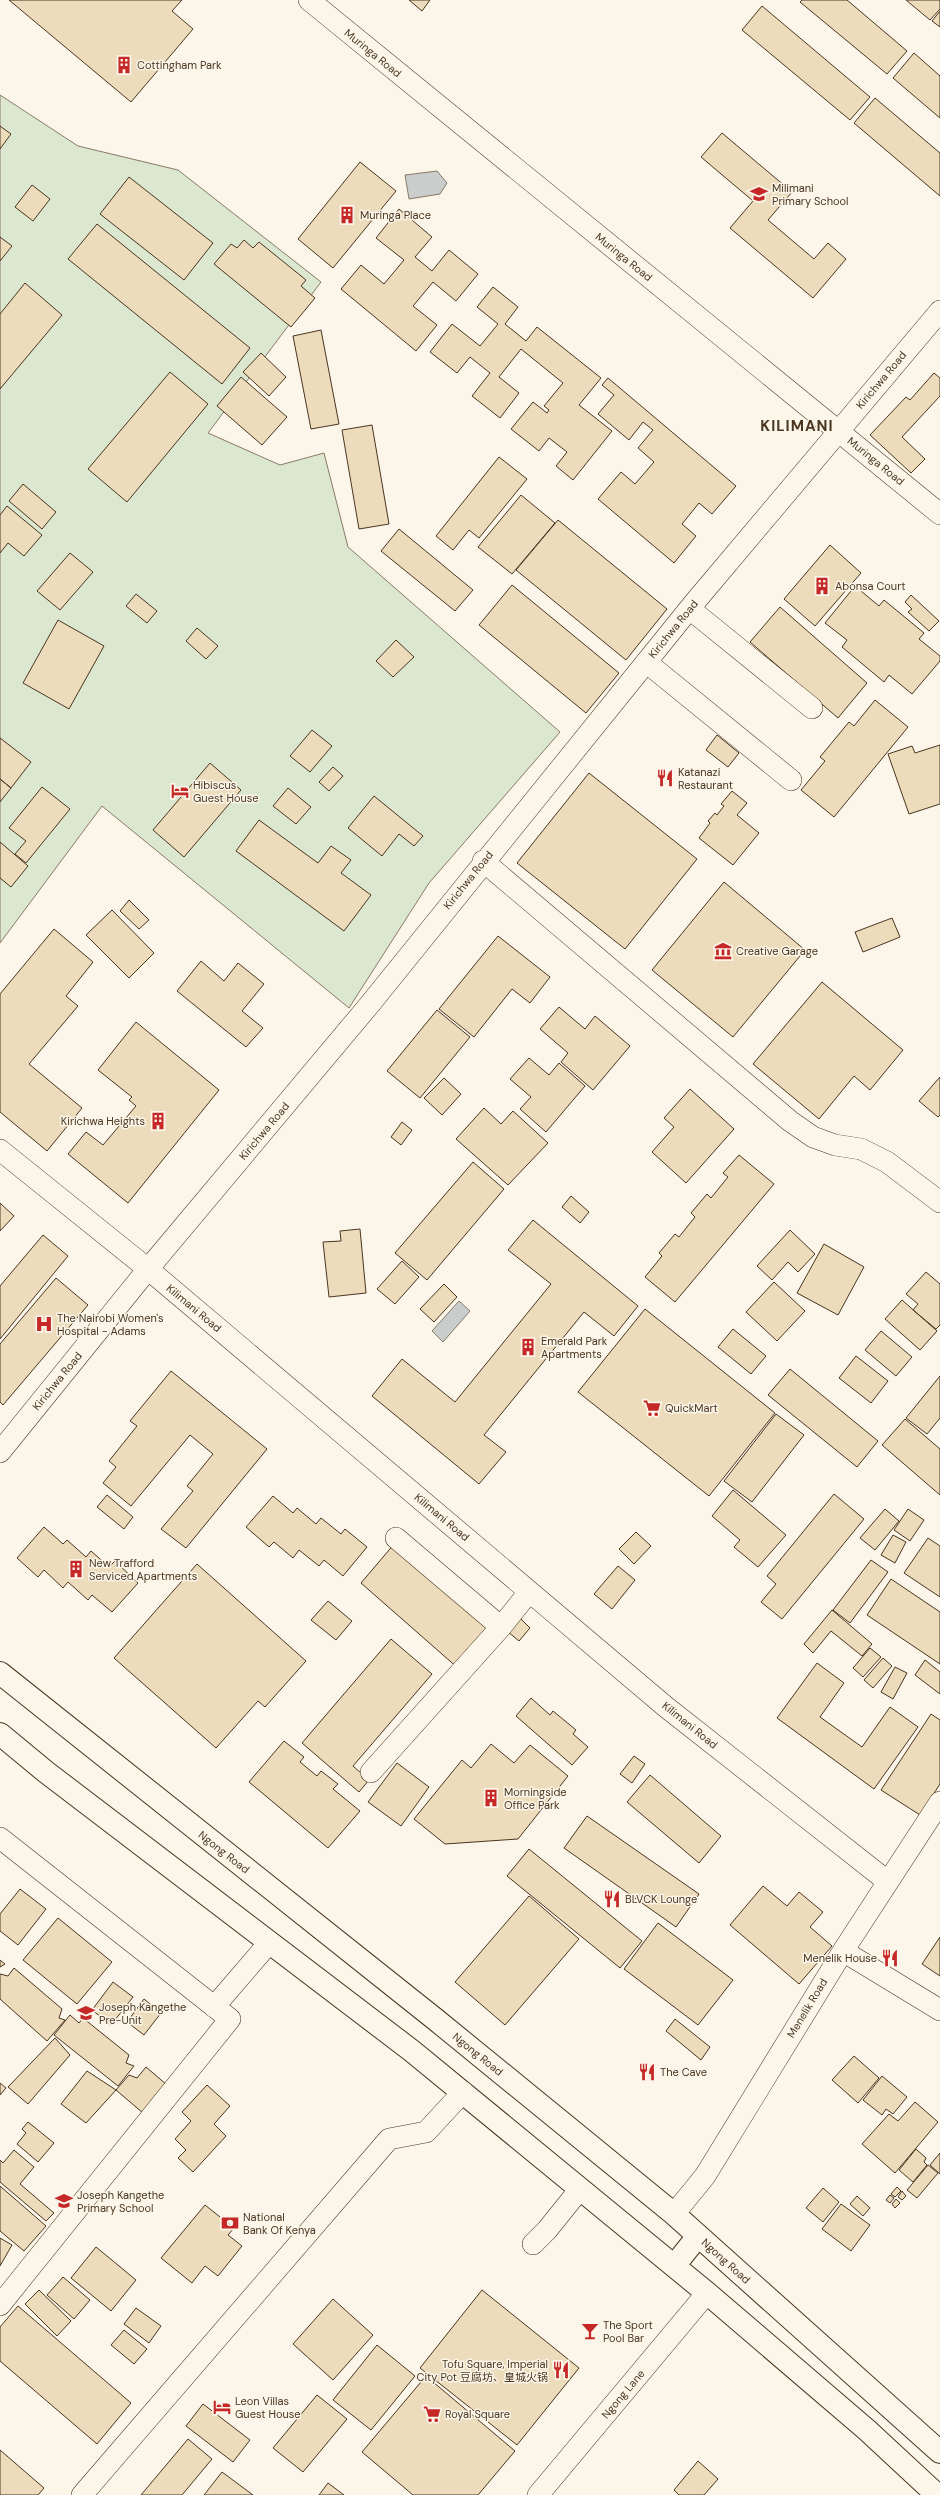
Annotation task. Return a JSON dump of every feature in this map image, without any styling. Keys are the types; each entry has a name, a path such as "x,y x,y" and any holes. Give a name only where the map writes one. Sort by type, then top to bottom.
{"main road":[{"name":"Ngong Road","path":"0,1673 435,2019 674,2214 940,2452"},
{"path":"0,1734 46,1772 412,2051 463,2092 707,2293 867,2430 937,2495"},
{"path":"674,2266 698,2236"}],"street":[{"name":"Muringa Road","path":"309,0 940,514"},
{"name":"Kirichwa Road","path":"0,1452 148,1269 370,1004 483,861 646,662 838,430 940,311"},
{"path":"690,609 812,708"},
{"path":"646,662 791,780"},
{"path":"483,861 790,1120 813,1137 835,1145 861,1149 887,1162 940,1202"},
{"name":"Kilimani Road","path":"0,1150 148,1269 666,1707 887,1881"},
{"path":"396,1538 501,1627"},
{"path":"371,1772 501,1627 529,1592"},
{"name":"Menelik Road","path":"674,2214 705,2176 842,1950 940,1802"},
{"path":"0,1838 230,2019 0,2305"},
{"path":"214,2007 269,1943"},
{"path":"842,1950 940,2010"},
{"path":"82,2495 389,2139 426,2132 463,2092"},
{"path":"533,2244 547,2230 580,2189"},
{"name":"Ngong Lane","path":"538,2495 707,2293"}],"green space":[{"path":"0,95 78,146 178,170 321,282 208,433 280,465 324,453 348,547 560,732 429,883 349,1008 102,806 0,943"}],"shaded area":[{"path":"437,171 447,183 440,194 409,199 405,175"},
{"path":"459,1301 470,1311 443,1342 432,1331"}],"building":[{"name":"Cottingham Park","path":"9,0 182,0 172,11 193,29 131,102"},
{"path":"409,0 430,0 422,11"},
{"path":"802,0 847,0 907,51 887,74 800,2"},
{"path":"906,0 940,0 940,9 930,20"},
{"path":"762,6 870,97 850,120 742,30"},
{"path":"940,11 940,27 932,21"},
{"path":"914,53 940,76 940,118 893,78"},
{"path":"875,98 940,153 940,196 854,123"},
{"path":"0,126 11,134 0,149"},
{"path":"722,133 792,192 768,220 814,259 828,243 846,259 813,298 730,228 753,201 701,157"},
{"name":"Muringa Place","path":"360,162 396,191 333,268 298,239"},
{"path":"129,177 213,243 184,280 100,214"},
{"path":"32,185 50,199 33,221 15,207"},
{"path":"399,209 432,237 415,257 432,271 449,250 478,274 456,301 433,282 413,306 437,325 416,351 341,289 361,265 384,284 404,260 376,238"},
{"path":"97,224 250,348 222,384 68,259"},
{"path":"0,237 12,246 0,261"},
{"path":"244,240 253,248 259,242 306,280 301,286 315,298 291,327 214,264 231,244 237,248"},
{"path":"25,283 62,315 0,389 0,314"},
{"path":"493,287 518,307 505,324 526,341 537,327 601,378 579,405 612,431 573,480 556,466 567,452 549,438 539,451 511,429 533,402 547,413 549,410 544,406 563,383 521,349 499,377 519,393 500,418 472,396 490,373 470,357 457,373 430,352 452,324 480,346 498,324 477,307"},
{"path":"321,330 339,424 311,429 293,336"},
{"path":"261,353 286,377 269,396 243,372"},
{"path":"170,372 208,404 127,502 88,469"},
{"path":"934,373 940,378 940,396 902,437 925,459 911,473 870,435 906,397 910,400"},
{"path":"241,377 287,417 262,445 217,406"},
{"path":"608,378 736,486 712,514 699,503 682,524 696,536 674,563 598,499 621,472 635,484 654,462 638,448 653,430 643,422 629,440 598,414 614,395 602,385"},
{"path":"372,425 389,524 359,529 342,430"},
{"path":"499,457 527,479 479,538 469,530 453,550 436,536"},
{"path":"23,484 56,512 42,529 9,501"},
{"path":"521,495 555,523 512,574 478,547"},
{"path":"7,506 42,535 24,556 8,543 0,553 0,515"},
{"path":"558,520 667,609 626,660 516,570"},
{"path":"399,529 473,590 455,611 381,551"},
{"name":"Abonsa Court","path":"830,545 861,573 815,626 784,599"},
{"path":"70,553 93,572 60,610 37,591"},
{"path":"512,585 619,673 586,713 479,625"},
{"path":"855,586 879,606 884,600 924,633 919,639 940,656 940,661 912,694 889,675 884,682 842,647 847,640 825,623"},
{"path":"136,594 157,611 147,623 126,606"},
{"path":"911,595 939,621 929,631 908,612 912,609 905,602"},
{"path":"780,607 867,683 838,718 750,642"},
{"path":"58,620 104,646 69,709 23,683"},
{"path":"197,628 218,646 206,659 186,641"},
{"path":"396,640 414,657 393,677 376,661"},
{"path":"875,700 908,727 834,817 801,790 825,761 820,757 849,722 854,726"},
{"path":"312,730 332,746 310,772 290,756"},
{"path":"717,735 739,753 728,767 706,750"},
{"path":"0,738 31,762 11,788 0,779"},
{"path":"940,745 940,804 909,814 888,754 912,746 915,753"},
{"name":"Hibiscus Guest House","path":"210,763 241,790 184,857 153,830"},
{"path":"333,767 343,776 329,791 319,782"},
{"path":"589,773 697,859 625,949 517,863"},
{"path":"0,779 11,788 0,802"},
{"path":"42,787 70,809 26,863 15,854 26,841 9,828"},
{"path":"288,788 311,807 296,824 273,806"},
{"path":"732,791 747,803 737,815 759,833 733,865 699,838 710,823 708,821 715,813 717,815 724,806 721,804"},
{"path":"374,796 423,836 414,846 399,834 382,856 348,828"},
{"path":"259,820 318,863 331,846 351,860 341,873 371,895 344,931 236,851"},
{"path":"0,842 28,866 11,887 0,878"},
{"path":"724,882 805,950 733,1037 652,970"},
{"path":"129,900 149,920 139,929 120,911"},
{"path":"112,910 154,953 129,978 86,935"},
{"path":"892,918 900,937 863,952 855,932"},
{"name":"Kirichwa Heights","path":"54,929 93,962 66,996 78,1006 29,1064 82,1108 47,1151 0,1112 0,994"},
{"path":"498,936 550,977 530,1003 512,989 474,1037 439,1009"},
{"path":"201,961 224,981 238,963 264,984 242,1011 263,1028 246,1047 177,991"},
{"path":"822,982 903,1050 870,1090 854,1076 819,1119 753,1064"},
{"path":"559,1007 585,1029 595,1016 630,1046 593,1090 561,1062 568,1053 540,1029"},
{"path":"437,1010 470,1037 420,1098 387,1071"},
{"name":"Kirichwa Heights","path":"136,1022 219,1090 128,1203 68,1154 86,1132 103,1145 136,1106 129,1100 132,1097 98,1070"},
{"path":"529,1058 549,1075 559,1063 585,1086 546,1132 520,1109 531,1097 510,1079"},
{"path":"940,1077 940,1115 938,1117 919,1101"},
{"path":"444,1078 461,1094 442,1115 424,1098"},
{"path":"690,1089 734,1129 686,1183 652,1152 674,1127 664,1118"},
{"path":"484,1108 501,1124 513,1111 548,1143 508,1185 456,1139"},
{"path":"402,1122 412,1130 401,1145 391,1137"},
{"path":"739,1155 774,1184 675,1302 645,1277 662,1256 659,1253 675,1234 679,1237 695,1217 691,1213 707,1194 711,1198 728,1177 723,1173"},
{"path":"473,1162 504,1189 427,1280 395,1253"},
{"path":"571,1196 589,1212 580,1223 562,1207"},
{"path":"0,1203 14,1216 0,1231"},
{"name":"Emerald Park Apartments","path":"533,1220 638,1306 614,1336 584,1312 484,1435 506,1452 479,1484 372,1396 402,1359 455,1402 551,1284 508,1250"},
{"path":"360,1229 366,1293 329,1297 323,1242 341,1241 340,1231"},
{"path":"790,1230 815,1254 798,1272 788,1262 772,1280 757,1266"},
{"path":"43,1235 68,1256 0,1339 0,1286"},
{"path":"824,1244 864,1267 838,1315 797,1293"},
{"path":"402,1261 419,1277 395,1304 377,1289"},
{"path":"926,1272 940,1284 940,1325 936,1329 913,1310 918,1304 906,1294"},
{"name":"The Nairobi Women's Hospital - Adams","path":"56,1278 88,1305 3,1405 0,1402 0,1344"},
{"path":"774,1282 805,1311 777,1341 746,1312"},
{"path":"444,1284 457,1297 434,1322 420,1309"},
{"path":"902,1300 937,1331 920,1350 885,1319"},
{"path":"645,1309 775,1413 709,1496 578,1392"},
{"path":"733,1329 766,1356 751,1374 718,1347"},
{"path":"881,1331 912,1357 896,1376 865,1350"},
{"path":"856,1356 888,1381 871,1403 839,1378"},
{"path":"790,1369 878,1441 857,1467 768,1395"},
{"path":"171,1371 267,1449 186,1548 161,1529 193,1491 187,1486 213,1454 190,1435 131,1506 103,1483 116,1467 109,1461 137,1426 130,1421"},
{"path":"940,1376 940,1418 927,1434 906,1418"},
{"path":"776,1414 804,1435 752,1502 724,1481"},
{"path":"905,1419 940,1449 940,1495 882,1445"},
{"path":"733,1490 786,1535 758,1567 734,1547 740,1540 712,1516"},
{"path":"834,1494 864,1519 782,1619 761,1602 776,1584 767,1576"},
{"path":"107,1495 133,1517 124,1529 97,1507"},
{"path":"273,1496 293,1513 297,1508 316,1524 321,1518 341,1534 345,1529 367,1547 343,1576 324,1560 319,1566 299,1550 293,1558 274,1542 269,1547 246,1527"},
{"path":"885,1509 899,1521 875,1550 860,1538"},
{"path":"908,1509 924,1520 910,1541 894,1530"},
{"name":"New Trafford Serviced Apartments","path":"44,1527 63,1544 67,1540 86,1557 91,1551 109,1567 115,1561 138,1583 112,1612 92,1595 88,1600 68,1582 63,1588 44,1570 38,1577 17,1558"},
{"path":"636,1532 651,1546 634,1564 619,1549"},
{"path":"893,1535 906,1542 895,1563 881,1555"},
{"path":"928,1538 940,1546 940,1597 904,1573"},
{"path":"395,1543 494,1628 459,1669 361,1583"},
{"path":"871,1560 888,1572 850,1623 833,1610"},
{"path":"197,1564 306,1661 265,1707 258,1701 216,1748 114,1658"},
{"path":"618,1566 635,1580 612,1609 594,1594"},
{"path":"891,1579 940,1612 940,1664 867,1615"},
{"path":"328,1601 352,1621 336,1640 311,1620"},
{"path":"832,1610 872,1644 862,1656 831,1631 813,1653 804,1644"},
{"path":"519,1617 530,1628 519,1641 507,1631"},
{"path":"391,1639 432,1674 353,1766 369,1780 359,1792 302,1743"},
{"path":"870,1648 881,1657 863,1677 853,1668"},
{"path":"883,1658 892,1666 873,1688 864,1680"},
{"path":"925,1660 940,1672 940,1694 915,1675"},
{"path":"817,1663 844,1683 820,1717 862,1747 890,1707 918,1727 874,1789 777,1718"},
{"path":"895,1667 907,1673 893,1699 881,1692"},
{"path":"531,1698 550,1715 553,1711 576,1730 573,1734 588,1747 572,1765 516,1716"},
{"path":"931,1714 940,1720 940,1784 920,1815 881,1790"},
{"path":"284,1741 304,1757 300,1762 317,1776 321,1771 338,1784 333,1789 360,1811 328,1848 249,1782"},
{"name":"Morningside Office Park","path":"491,1744 514,1763 530,1745 568,1776 518,1839 445,1844 414,1819 462,1760 471,1768"},
{"path":"634,1756 645,1764 632,1783 620,1774"},
{"path":"397,1763 429,1787 401,1826 368,1802"},
{"path":"650,1775 721,1836 699,1863 627,1802"},
{"path":"587,1816 699,1894 676,1927 564,1848"},
{"path":"529,1849 642,1941 620,1968 507,1876"},
{"path":"763,1886 787,1906 799,1892 823,1912 810,1927 832,1946 799,1984 730,1925"},
{"path":"20,1889 46,1909 18,1945 0,1931 0,1914"},
{"path":"529,1896 579,1939 505,2025 455,1982"},
{"path":"58,1918 112,1962 77,2004 23,1960"},
{"path":"658,1923 733,1980 698,2025 624,1969"},
{"path":"940,1937 940,1976 922,1964"},
{"path":"0,1960 5,1964 0,1967"},
{"path":"14,1968 62,2009 59,2018 65,2020 47,2041 0,1999 0,1974 8,1976"},
{"path":"113,1982 133,1997 111,2025 92,2010"},
{"path":"144,1999 161,2013 144,2035 127,2022"},
{"path":"70,2015 79,2023 83,2018 129,2055 126,2063 134,2066 118,2086 54,2035"},
{"path":"675,2019 710,2047 701,2060 666,2031"},
{"path":"55,2038 70,2055 28,2104 8,2087"},
{"path":"854,2056 879,2078 858,2103 832,2080"},
{"path":"146,2067 167,2085 143,2113 116,2090 129,2075 137,2078"},
{"path":"87,2071 116,2090 86,2123 61,2104"},
{"path":"882,2076 907,2097 893,2114 886,2109 882,2115 863,2100"},
{"path":"0,2083 6,2088 0,2095"},
{"path":"207,2085 230,2106 214,2124 226,2136 193,2172 178,2158 186,2150 175,2139 191,2121 182,2112"},
{"path":"915,2102 938,2122 895,2173 862,2144 889,2114 898,2121"},
{"path":"28,2122 54,2143 38,2162 17,2144 26,2133 22,2129"},
{"path":"916,2149 926,2158 924,2162 927,2165 913,2182 899,2170"},
{"path":"14,2150 34,2167 20,2184 54,2213 46,2221 0,2182 0,2160 3,2163"},
{"path":"940,2153 940,2174 930,2165"},
{"path":"928,2165 938,2173 917,2198 907,2190"},
{"path":"0,2186 46,2226 24,2251 0,2231"},
{"path":"897,2187 901,2191 895,2197 891,2194"},
{"path":"823,2188 839,2202 823,2222 806,2208"},
{"path":"902,2191 906,2196 902,2200 898,2197"},
{"path":"890,2195 894,2198 890,2203 886,2200"},
{"path":"857,2196 870,2208 863,2216 850,2204"},
{"path":"896,2199 900,2203 895,2208 892,2204"},
{"path":"841,2204 870,2225 851,2251 822,2229"},
{"path":"205,2205 234,2228 228,2235 242,2246 218,2276 205,2266 192,2283 161,2258"},
{"path":"0,2238 12,2245 0,2266"},
{"path":"96,2247 136,2280 111,2311 71,2278"},
{"path":"63,2277 90,2300 74,2319 47,2295"},
{"path":"39,2290 71,2321 57,2336 25,2304"},
{"path":"482,2290 579,2368 517,2445 420,2368"},
{"path":"333,2299 373,2335 333,2380 293,2344"},
{"path":"18,2306 131,2403 97,2444 0,2361 0,2327"},
{"path":"136,2308 161,2326 149,2343 124,2324"},
{"path":"124,2330 147,2349 134,2364 111,2345"},
{"path":"377,2345 415,2376 371,2430 333,2400"},
{"name":"Royal Square","path":"426,2376 515,2451 478,2495 413,2495 362,2452"},
{"path":"317,2395 347,2419 303,2472 273,2448"},
{"path":"203,2404 250,2440 233,2462 186,2426"},
{"path":"188,2439 212,2459 182,2495 141,2495"},
{"path":"0,2450 44,2488 38,2495 0,2495"},
{"path":"698,2461 718,2479 704,2495 679,2495 674,2490"},
{"path":"222,2472 253,2495 204,2495"},
{"path":"328,2483 344,2495 319,2495"}],"place":[{"name":"Cottingham Park","path":"124,65"},
{"name":"Milimani Primary School","path":"759,194"},
{"name":"Muringa Place","path":"347,215"},
{"name":"Abonsa Court","path":"822,586"},
{"name":"Katanazi Restaurant","path":"665,778"},
{"name":"Hibiscus Guest House","path":"180,791"},
{"name":"Creative Garage","path":"723,951"},
{"name":"Kirichwa Heights","path":"158,1121"},
{"name":"The Nairobi Women's Hospital - Adams","path":"44,1324"},
{"name":"Emerald Park Apartments","path":"528,1347"},
{"name":"QuickMart","path":"652,1408"},
{"name":"New Trafford Serviced Apartments","path":"76,1569"},
{"name":"Morningside Office Park","path":"491,1798"},
{"name":"BLVCK Lounge","path":"612,1899"},
{"name":"Menelik House","path":"890,1958"},
{"name":"Joseph Kangethe Pre-Unit","path":"86,2013"},
{"name":"The Cave","path":"647,2072"},
{"name":"Joseph Kangethe Primary School","path":"64,2201"},
{"name":"National Bank Of Kenya","path":"230,2223"},
{"name":"The Sport Pool Bar","path":"590,2331"},
{"name":"Tofu Square, Imperial City Pot 豆腐坊、皇城火锅","path":"561,2370"},
{"name":"Leon Villas Guest House","path":"222,2407"},
{"name":"Royal Square","path":"432,2414"}],"district":[{"name":"KILIMANI","path":"797,426"}]}
